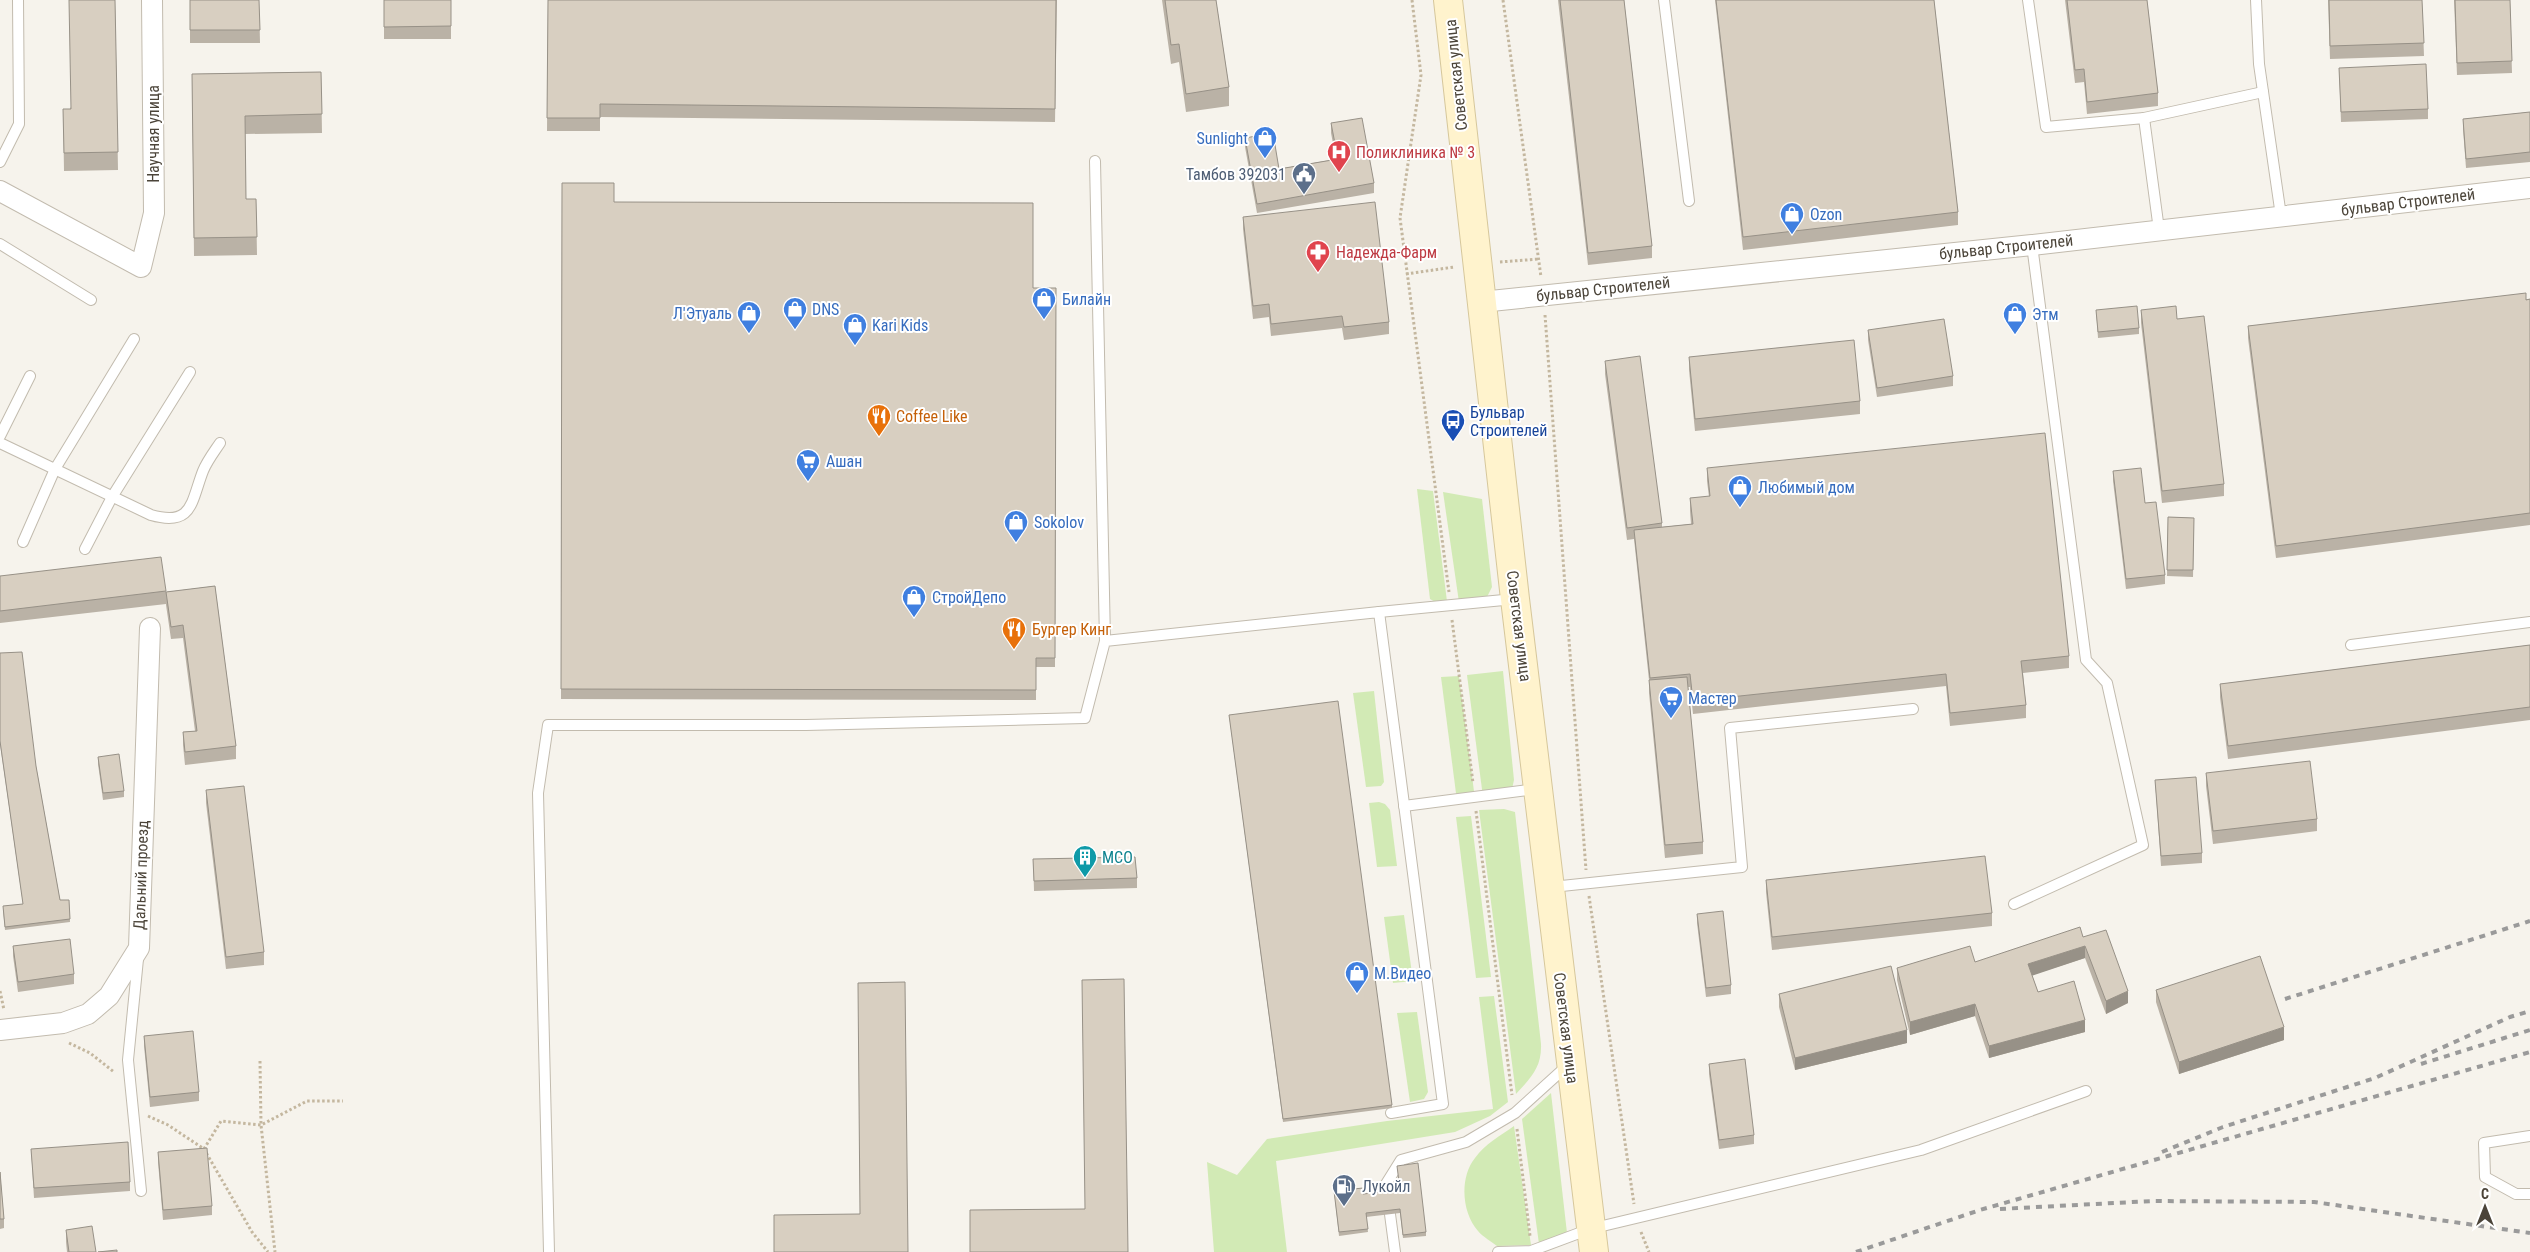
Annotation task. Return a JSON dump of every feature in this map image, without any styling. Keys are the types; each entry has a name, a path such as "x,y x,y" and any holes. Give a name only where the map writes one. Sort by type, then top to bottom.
{"main road":[{"name":"Советская улица","path":"1448,0 1480,302 1592,1240"}],"street":[{"name":"Научная улица","path":"0,191 141,267 154,213 152,0"},
{"name":"бульвар Строителей","path":"1480,302 2032,244 2530,188"},
{"name":"Дальний проезд","path":"0,1030 63,1023 88,1014 109,996 139,948 150,628"}],"lane":[{"path":"0,162 19,124 18,0"},
{"path":"1664,0 1689,201"},
{"path":"2028,0 2046,127 2144,118 2263,92"},
{"path":"2256,0 2259,64 2281,216"},
{"path":"2144,118 2159,230"},
{"path":"550,1252 538,793 548,725 806,725 1085,718 1105,640 1095,161"},
{"path":"0,244 91,300"},
{"path":"2014,904 2143,846 2107,683 2086,660 2032,244"},
{"path":"22,542 55,469 134,339"},
{"path":"85,548 112,497 190,372"},
{"path":"0,436 30,376"},
{"path":"0,443 112,497 160,518 172,520 181,517 190,507 204,468 220,443"},
{"path":"1105,640 1515,599"},
{"path":"1379,612 1443,1104 1391,1113"},
{"path":"2351,645 2530,622"},
{"path":"1549,887 1742,867 1730,728 1913,709"},
{"path":"1404,806 1475,799 1539,789"},
{"path":"139,948 128,1060 141,1191"},
{"path":"1395,1252 1386,1184 1401,1160 1466,1142 1515,1113 1571,1062"},
{"path":"1498,1252 1531,1251 1592,1240 1636,1219 1921,1150 2086,1091"},
{"path":"2530,1136 2484,1143 2485,1177 2516,1194 2530,1194"}],"path":[{"path":"1412,0 1422,75 1400,218 1451,606 1531,1251"},
{"path":"1503,0 1544,295 1586,882 1636,1219 1649,1252"},
{"path":"65,1041 90,1053 114,1072 132,1092 148,1117 168,1125 204,1150 252,1232 268,1252"},
{"path":"260,1061 261,1125 275,1252"},
{"path":"204,1150 221,1121 261,1125 307,1101 343,1101"}],"green space":[{"path":"1417,489 1433,491 1448,609 1430,599"},
{"path":"1443,492 1482,499 1492,587 1485,601 1460,609"},
{"path":"1503,671 1514,780 1512,789 1483,797 1467,675"},
{"path":"1459,676 1475,799 1457,801 1441,677"},
{"path":"1374,691 1384,782 1381,786 1366,787 1353,693"},
{"path":"1379,802 1385,804 1390,810 1397,866 1377,867 1369,803"},
{"path":"1504,809 1515,812 1541,1044 1540,1059 1534,1072 1516,1094 1479,810"},
{"path":"1471,816 1491,977 1476,978 1456,817"},
{"path":"1404,915 1413,981 1393,983 1384,917"},
{"path":"1494,996 1508,1102 1490,1116 1455,1132 1276,1161 1287,1252 1214,1252 1207,1162 1237,1175 1267,1139 1387,1121 1493,1109 1479,997"},
{"path":"1417,1012 1428,1092 1424,1099 1410,1102 1397,1013"},
{"path":"1551,1093 1567,1233 1539,1244 1522,1119"},
{"path":"1514,1126 1531,1245 1497,1246 1480,1233 1469,1215 1464,1195 1466,1175 1483,1148"}],"building":[{"path":"69,0 115,0 118,152 64,153 63,109 71,109"},
{"path":"190,0 259,0 260,30 190,30"},
{"path":"384,0 451,0 451,26 384,27"},
{"path":"548,0 1056,0 1055,109 600,104 600,118 547,118"},
{"path":"1165,0 1216,0 1229,87 1186,94 1179,44 1171,45"},
{"path":"1560,0 1624,0 1652,246 1588,253"},
{"path":"1716,0 1934,0 1958,212 1743,237"},
{"path":"2067,0 2147,0 2158,93 2087,102 2084,69 2075,70"},
{"path":"2329,0 2422,0 2424,43 2330,46"},
{"path":"2455,0 2510,0 2512,61 2457,63"},
{"path":"2426,64 2428,109 2341,112 2339,68"},
{"path":"321,72 322,114 245,116 246,199 256,199 257,237 194,238 192,74"},
{"path":"2530,112 2530,152 2466,159 2463,119"},
{"name":"Поликлиника № 3","path":"1362,118 1374,183 1257,204 1245,138 1273,133 1279,169 1338,159 1331,123"},
{"name":"Ашан","path":"562,183 614,183 614,202 1033,203 1033,288 1056,288 1055,658 1036,658 1036,690 561,689"},
{"path":"1375,202 1389,322 1344,327 1342,316 1271,324 1269,304 1253,306 1243,217"},
{"path":"2526,293 2526,300 2530,299 2530,513 2276,546 2248,326"},
{"path":"2137,306 2139,328 2098,332 2096,310"},
{"path":"2176,306 2177,319 2204,316 2224,484 2162,491 2141,310"},
{"path":"1944,319 1953,376 1877,388 1868,330"},
{"path":"1854,340 1860,401 1695,419 1689,357"},
{"path":"1640,356 1662,523 1627,528 1605,361"},
{"path":"2045,433 2069,656 2021,661 2026,705 1950,713 1946,674 1693,701 1690,674 1650,678 1634,530 1693,524 1690,498 1710,496 1707,468"},
{"path":"2141,468 2145,503 2156,502 2165,575 2126,579 2113,471"},
{"path":"2168,517 2194,518 2193,570 2167,570"},
{"path":"161,557 166,591 0,611 0,576"},
{"path":"215,586 236,746 185,752 183,732 197,731 183,625 171,627 166,592"},
{"path":"2530,645 2530,707 2228,746 2220,684"},
{"path":"22,652 36,766 60,900 69,900 70,919 5,927 3,906 23,904 0,741 0,653"},
{"path":"1687,677 1703,842 1665,845 1649,680"},
{"path":"1338,701 1392,1105 1283,1119 1229,715"},
{"path":"119,754 124,791 103,793 98,757"},
{"path":"2310,761 2317,819 2213,831 2206,773"},
{"path":"2196,777 2202,853 2161,856 2155,780"},
{"path":"244,786 264,952 226,957 206,790"},
{"path":"1985,856 1992,913 1772,937 1766,880"},
{"path":"1135,857 1137,878 1034,881 1033,859"},
{"path":"1723,911 1731,985 1706,988 1697,914"},
{"path":"2080,927 2083,937 2106,930 2128,991 2106,1001 2085,946 2028,964 2038,992 2074,981 2085,1020 1989,1046 1975,1004 1910,1022 1897,968 1970,946 1975,962"},
{"path":"70,939 74,974 18,982 13,946"},
{"path":"2260,956 2284,1027 2179,1062 2156,990"},
{"path":"1891,966 1907,1030 1795,1058 1779,994"},
{"path":"1124,979 1128,1252 970,1252 970,1210 1085,1209 1082,980"},
{"path":"905,982 908,1252 774,1252 774,1215 860,1214 858,983"},
{"path":"193,1031 199,1092 150,1097 144,1036"},
{"path":"1745,1059 1754,1135 1719,1140 1709,1064"},
{"path":"128,1142 130,1182 34,1188 31,1149"},
{"path":"207,1148 212,1206 163,1210 158,1152"},
{"path":"1418,1163 1426,1232 1403,1235 1400,1209 1366,1213 1368,1229 1339,1232 1334,1191 1363,1188 1363,1194 1400,1190 1397,1166"},
{"path":"0,1172 4,1219 0,1219"},
{"path":"92,1226 96,1252 69,1252 66,1230"},
{"path":"117,1250 117,1252 98,1252"}],"railway":[{"path":"2285,999 2530,921"},
{"path":"2162,1152 2223,1127 2375,1078 2510,1017 2530,1011"},
{"path":"2421,1064 2530,1030"},
{"path":"1856,1252 1980,1210 2530,1052"},
{"path":"2000,1209 2153,1201 2314,1202 2530,1233"}],"place":[{"name":"Sunlight","path":"1265,159"},
{"name":"Поликлиника № 3","path":"1339,173"},
{"name":"Тамбов 392031","path":"1304,195"},
{"name":"Ozon","path":"1792,235"},
{"name":"Надежда-Фарм","path":"1318,273"},
{"name":"Билайн","path":"1044,320"},
{"name":"DNS","path":"795,330"},
{"name":"Л'Этуаль","path":"749,334"},
{"name":"Этм","path":"2015,335"},
{"name":"Kari Kids","path":"855,346"},
{"name":"Coffee Like","path":"879,437"},
{"name":"Бульвар Строителей","path":"1453,442"},
{"name":"Ашан","path":"808,482"},
{"name":"Любимый дом","path":"1740,508"},
{"name":"Sokolov","path":"1016,543"},
{"name":"СтройДепо","path":"914,618"},
{"name":"Бургер Кинг","path":"1014,650"},
{"name":"Мастер","path":"1671,719"},
{"name":"МСО","path":"1085,878"},
{"name":"М.Видео","path":"1357,994"},
{"name":"Лукойл","path":"1344,1207"}]}
